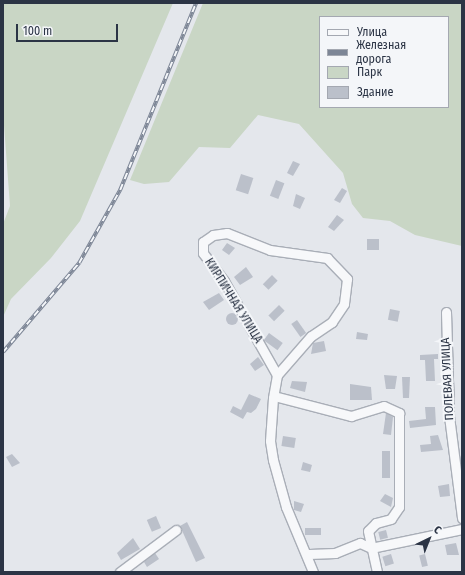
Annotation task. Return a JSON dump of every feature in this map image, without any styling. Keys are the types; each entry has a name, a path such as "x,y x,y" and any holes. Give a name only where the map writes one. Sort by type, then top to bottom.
{"street":[{"name":"КИРПИЧНАЯ УЛИЦА","path":"227,233 270,250 327,258 347,279 344,304 332,322 311,336 277,375 224,282 203,253 203,242 213,235 227,233"},
{"name":"ПОЛЕВАЯ УЛИЦА","path":"446,312 449,416 462,518"},
{"path":"277,375 270,441 273,460 286,507 309,554 313,572"},
{"path":"274,396 351,416 384,406 399,413 399,507 391,518 370,526 368,531 377,572"},
{"path":"309,554 335,553 360,543 372,548 462,529"},
{"path":"120,572 176,530"}],"green space":[{"path":"3,3 173,3 80,221 51,258 11,299 3,317 3,224 10,206 3,112"},
{"path":"203,3 462,3 462,246 415,235 390,221 363,218 352,204 343,173 299,124 258,115 230,148 199,147 169,182 144,184 130,180"}],"building":[{"path":"293,161 300,164 293,176 287,173"},
{"path":"241,174 253,178 248,194 236,190"},
{"path":"276,180 284,183 278,199 270,196"},
{"path":"342,188 347,191 340,203 334,200"},
{"path":"296,194 305,198 300,209 293,206"},
{"path":"337,215 344,220 334,231 328,227"},
{"path":"367,239 379,239 379,250 367,250"},
{"path":"227,243 235,248 229,255 222,250"},
{"path":"246,267 253,277 240,285 234,277"},
{"path":"272,275 278,281 268,290 263,284"},
{"path":"219,293 224,300 209,310 203,302"},
{"path":"279,305 285,311 274,321 268,316"},
{"path":"390,309 400,311 398,322 388,320"},
{"path":"232,313 236,315 238,319 236,323 232,325 228,323 226,319 228,315"},
{"path":"297,320 306,333 300,337 291,324"},
{"path":"357,332 368,334 367,340 356,339"},
{"path":"269,333 283,343 277,350 264,340"},
{"path":"324,341 326,351 311,354 313,343"},
{"path":"438,354 438,359 434,359 435,381 426,381 425,360 420,360 420,355"},
{"path":"258,357 264,365 255,371 250,364"},
{"path":"384,375 397,376 395,389 386,389"},
{"path":"402,377 410,377 409,398 403,398"},
{"path":"292,381 307,382 305,392 290,388"},
{"path":"350,384 371,387 372,400 350,400"},
{"path":"249,394 261,399 256,409 251,413 247,412 243,419 230,412 233,406 241,410"},
{"path":"425,407 435,407 436,425 410,428 409,421 426,419"},
{"path":"386,413 393,417 391,435 383,434"},
{"path":"438,435 443,450 421,452 420,445 431,444 430,436"},
{"path":"283,436 296,438 294,448 281,446"},
{"path":"382,451 390,451 390,478 382,478"},
{"path":"12,454 20,463 12,467 6,457"},
{"path":"303,462 312,465 310,472 301,470"},
{"path":"449,484 450,496 440,497 438,486"},
{"path":"385,494 393,498 391,507 380,501"},
{"path":"294,501 304,504 301,512 294,510"},
{"path":"156,516 161,528 152,532 147,520"},
{"path":"187,522 205,558 196,562 180,526"},
{"path":"305,528 321,528 321,535 305,535"},
{"path":"386,530 388,538 380,540 378,532"},
{"path":"133,538 140,549 121,560 117,553"},
{"path":"456,543 459,555 447,555 445,545"},
{"path":"155,553 159,559 147,567 144,562"},
{"path":"391,554 394,564 385,566 382,557"},
{"path":"425,554 428,566 422,567 419,555"}],"railway":[{"path":"3,352 79,263 120,190 196,3"}]}
